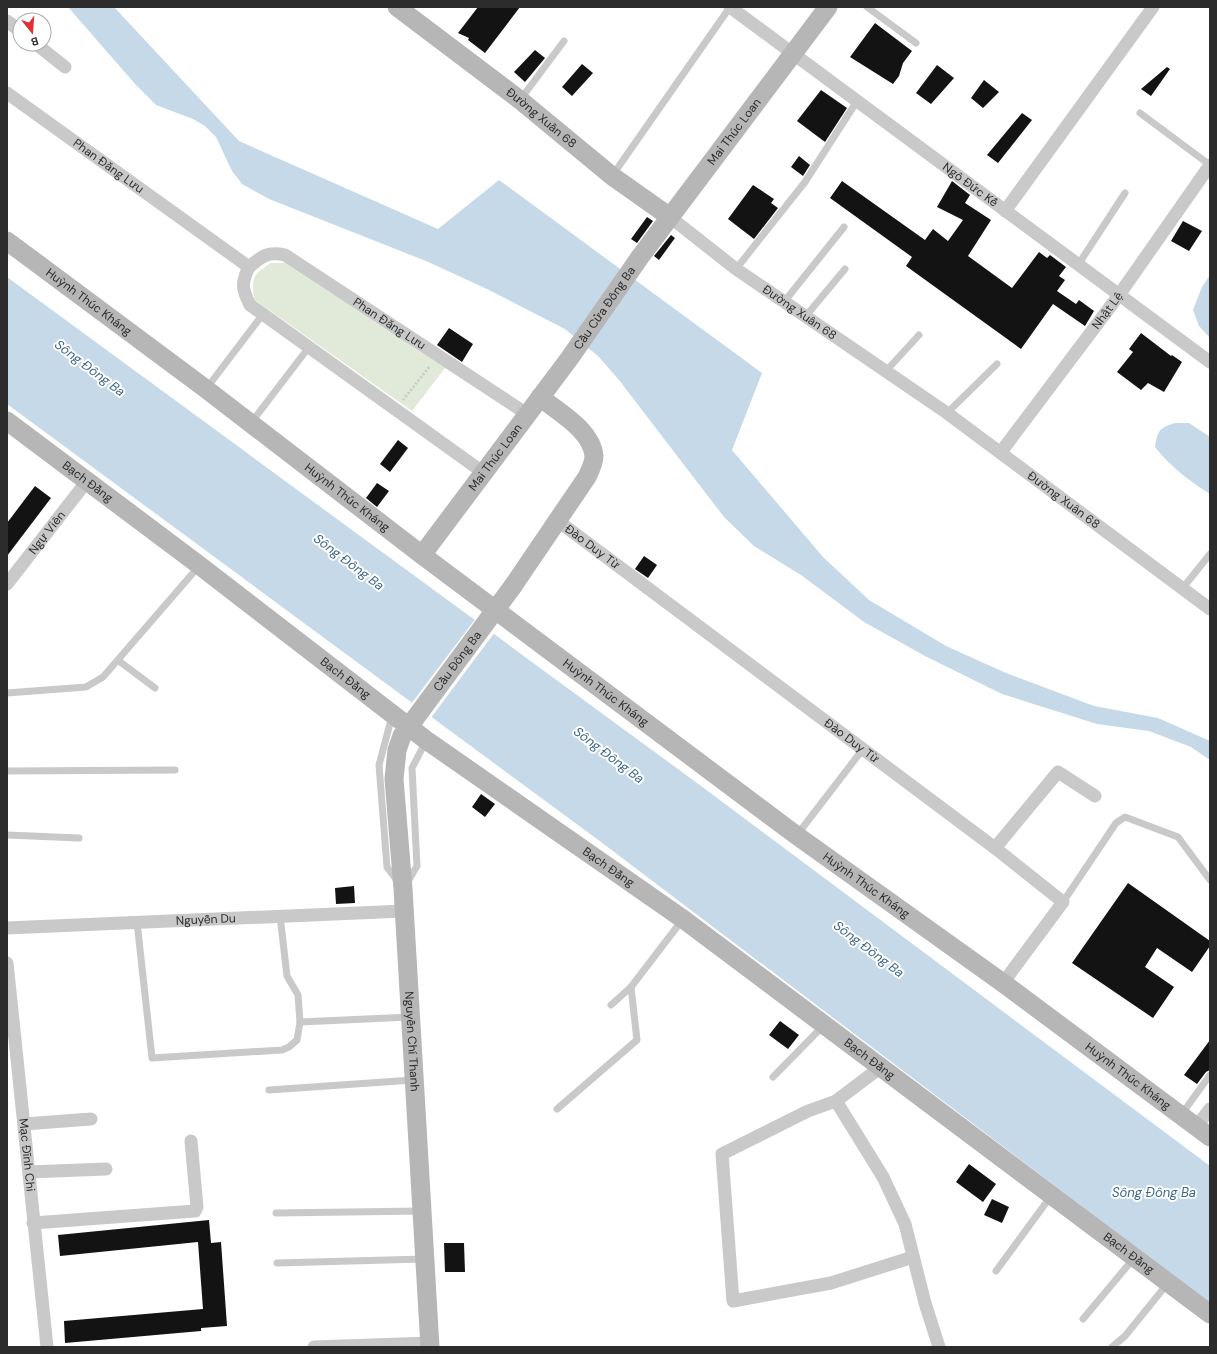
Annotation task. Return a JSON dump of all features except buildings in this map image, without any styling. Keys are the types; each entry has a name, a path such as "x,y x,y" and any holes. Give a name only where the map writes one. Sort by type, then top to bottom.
{"street":[{"name":"Đường Xuân 68","path":"397,7 520,100 612,176 670,217 736,269 886,371 1001,452 1210,609"},
{"name":"Ngô Đức Kế","path":"730,7 1210,362"},
{"name":"Mai Thúc Loan","path":"640,257 828,7"},
{"path":"1005,211 1153,7"},
{"path":"46,52 65,67"},
{"name":"Phan Đăng Lưu","path":"7,93 250,267 260,258 273,252 285,255 527,414"},
{"name":"Nhật Lệ","path":"1001,452 1119,295 1210,165"},
{"name":"Huỳnh Thúc Kháng","path":"7,241 206,389 422,555 796,835 1003,984 1203,1132"},
{"name":"Cầu Cửa Đông Ba","path":"569,359 640,257"},
{"path":"250,267 244,278 243,292 250,305 484,473"},
{"name":"Mai Thúc Loan","path":"422,555 569,359"},
{"name":"Đào Duy Từ","path":"513,586 587,477 594,458 592,445 580,429 540,398"},
{"name":"Bạch Đằng","path":"7,421 199,565 426,740 683,919 1210,1314"},
{"name":"Ngự Viên","path":"7,584 87,481"},
{"name":"Đào Duy Từ","path":"558,521 995,848 1063,902"},
{"name":"Cầu Đông Ba","path":"402,736 513,586"},
{"name":"Nguyễn Chí Thanh","path":"402,736 397,750 394,779 403,889 430,1345"},
{"path":"995,848 1058,772 1095,796"},
{"path":"1003,984 1063,902"},
{"name":"Nguyễn Du","path":"7,928 404,910"},
{"name":"Mạc Đĩnh Chi","path":"7,963 47,1347"},
{"path":"880,1067 836,1101 808,1111 722,1154 733,1301 831,1283 913,1257"},
{"path":"836,1101 883,1177 905,1224 939,1347"},
{"path":"1203,1132 1210,1109"},
{"path":"24,1124 91,1119"},
{"path":"33,1223 195,1211 197,1207 191,1141"},
{"path":"29,1172 106,1169"},
{"path":"314,1347 430,1345"}],"lane":[{"path":"612,176 730,7"},
{"path":"867,7 916,43"},
{"path":"520,100 564,41"},
{"path":"736,269 805,182 857,101"},
{"path":"1140,113 1210,165"},
{"path":"1078,265 1125,193"},
{"path":"784,302 844,227"},
{"path":"805,317 845,268"},
{"path":"206,389 264,314"},
{"path":"886,371 919,335"},
{"path":"251,423 309,347"},
{"path":"947,414 997,364"},
{"path":"1182,589 1210,554"},
{"path":"7,693 86,687 103,678 199,565"},
{"path":"119,661 155,688"},
{"path":"392,714 379,765 387,867 403,889 417,866 412,768 426,740"},
{"path":"796,835 863,749"},
{"path":"7,771 174,770"},
{"path":"1063,902 1116,823 1125,817 1178,837 1210,880"},
{"path":"7,834 79,838"},
{"path":"137,922 152,1058 282,1050 290,1047 297,1040 300,1022 298,995 287,976 280,916"},
{"path":"611,1006 631,987 683,919"},
{"path":"557,1109 637,1040 631,987"},
{"path":"300,1022 410,1017"},
{"path":"773,1077 825,1024"},
{"path":"1181,1116 1210,1075"},
{"path":"269,1090 414,1080"},
{"path":"996,1271 1051,1196"},
{"path":"276,1212 422,1211"},
{"path":"1083,1319 1134,1258"},
{"path":"277,1263 425,1259"},
{"path":"1112,1347 1125,1336 1168,1282"},
{"path":"1121,1347 1125,1336"}],"path":[{"path":"396,410 438,355"}],"green space":[{"path":"271,263 285,263 445,368 412,411 255,300 253,287 254,278 260,270"}],"water":[{"path":"68,7 114,7 239,141 438,229 499,180 762,373 732,450 823,557 869,600 946,646 1006,673 1094,706 1158,718 1210,741 1210,760 1191,747 1149,731 1097,724 1002,694 925,656 864,622 801,575 754,546 724,517 619,380 598,356 565,329 487,289 426,261 269,199 242,184 232,171 216,137 205,126 193,119 156,105 136,85"},
{"path":"1210,275 1210,338 1199,326 1193,310 1202,287"},
{"name":"Sông Đông Ba","path":"7,277 697,783 1210,1166 1210,1303 601,842 7,404"},
{"path":"1175,423 1189,423 1210,437 1210,494 1180,473 1155,447 1160,430"}],"pier":[{"path":"476,618 495,632 430,719 411,704"}]}
